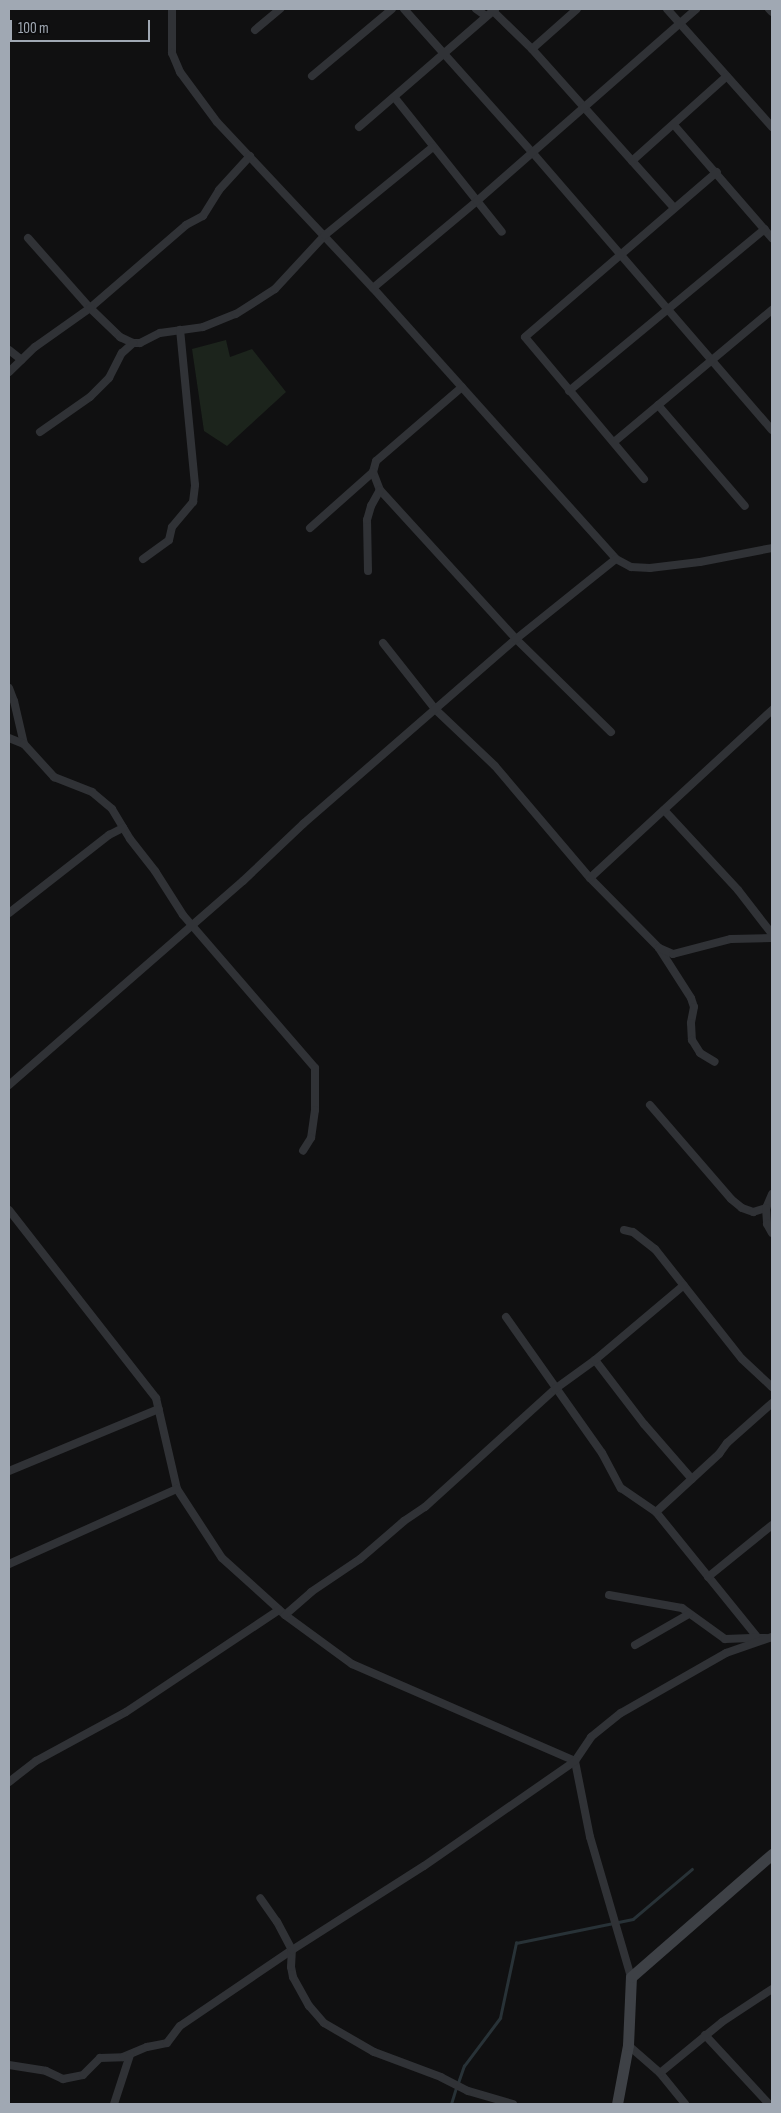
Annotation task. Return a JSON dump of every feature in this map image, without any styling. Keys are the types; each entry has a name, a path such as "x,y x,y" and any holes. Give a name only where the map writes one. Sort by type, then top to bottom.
{"main road":[{"path":"618,2104 628,2045 631,1977 772,1854"}],"street":[{"path":"172,9 172,53 180,72 217,122 374,288 616,559 631,566 650,568 700,562 772,549"},
{"path":"255,30 280,9"},
{"path":"312,76 392,9"},
{"path":"404,9 532,152 772,430"},
{"path":"476,9 491,12 532,49 674,208"},
{"path":"667,9 771,122"},
{"path":"374,288 477,201 696,9"},
{"path":"769,9 772,12"},
{"path":"532,49 572,10"},
{"path":"359,127 395,98 491,12"},
{"path":"632,162 727,76"},
{"path":"395,98 502,232"},
{"path":"674,125 717,172 772,238"},
{"path":"28,238 90,308 120,337 133,343 140,343 160,333 203,327 217,322 275,289 325,235 434,147"},
{"path":"9,372 35,347 90,308 186,224 203,216 219,190 250,156"},
{"path":"644,479 525,336 717,172"},
{"path":"569,391 765,229"},
{"path":"614,442 772,310"},
{"path":"143,559 168,540 172,527 193,502 195,485 180,330"},
{"path":"40,432 90,397 109,378 122,353 133,343"},
{"path":"9,350 22,360"},
{"path":"310,528 373,472 376,461 462,387"},
{"path":"658,405 745,506"},
{"path":"373,472 380,490 516,639 610,732"},
{"path":"368,571 368,520 371,506 380,490"},
{"path":"9,1085 243,881 303,824 516,639 616,559"},
{"path":"383,644 436,710 495,766 590,878 659,948 691,998 694,1007 691,1022 692,1040 700,1053 714,1062"},
{"path":"9,688 24,744"},
{"path":"590,878 772,710"},
{"path":"9,738 24,744 54,777 92,792 112,809 123,828 191,925 314,1068 314,1110 311,1138 303,1151"},
{"path":"664,810 738,890 772,934"},
{"path":"9,913 109,834 123,828"},
{"path":"659,948 673,954 731,939 772,938"},
{"path":"650,1105 731,1199 742,1208 753,1212 766,1208"},
{"path":"772,1194 766,1208 767,1224 772,1233"},
{"path":"10,1213 156,1398 177,1489 222,1558 282,1612 352,1664 575,1761"},
{"path":"624,1230 633,1232 655,1249 742,1359 772,1387"},
{"path":"9,1782 36,1761 126,1712 282,1612 360,1559 404,1521 425,1507 555,1389 595,1360 684,1285"},
{"path":"506,1317 602,1453 621,1488 656,1512 758,1638"},
{"path":"595,1360 644,1424 692,1479"},
{"path":"656,1512 719,1454 727,1443 772,1403"},
{"path":"9,1471 159,1409"},
{"path":"9,1564 177,1489"},
{"path":"708,1577 772,1525"},
{"path":"609,1595 682,1608 725,1639 771,1638"},
{"path":"635,1645 689,1614"},
{"path":"9,2065 46,2071 63,2079 82,2074 100,2058 130,2055 167,2043 180,2026 292,1950 424,1866 575,1761 591,1737 621,1713 726,1653 771,1638"},
{"path":"575,1761 590,1838 631,1977"},
{"path":"260,1898 277,1922 292,1950 291,1967 293,1977 309,2006 324,2023 374,2052 441,2077 468,2091 513,2104"},
{"path":"660,2073 722,2022 772,1989"},
{"path":"705,2035 769,2104"},
{"path":"628,2045 660,2073 685,2104"},
{"path":"114,2104 130,2055"}],"shaded area":[{"path":"226,340 230,357 252,349 286,392 227,446 204,431 192,349"}],"waterway":[{"path":"458,2083 464,2066 500,2018 516,1943 633,1919 692,1869"},
{"path":"451,2104 456,2088"}]}
